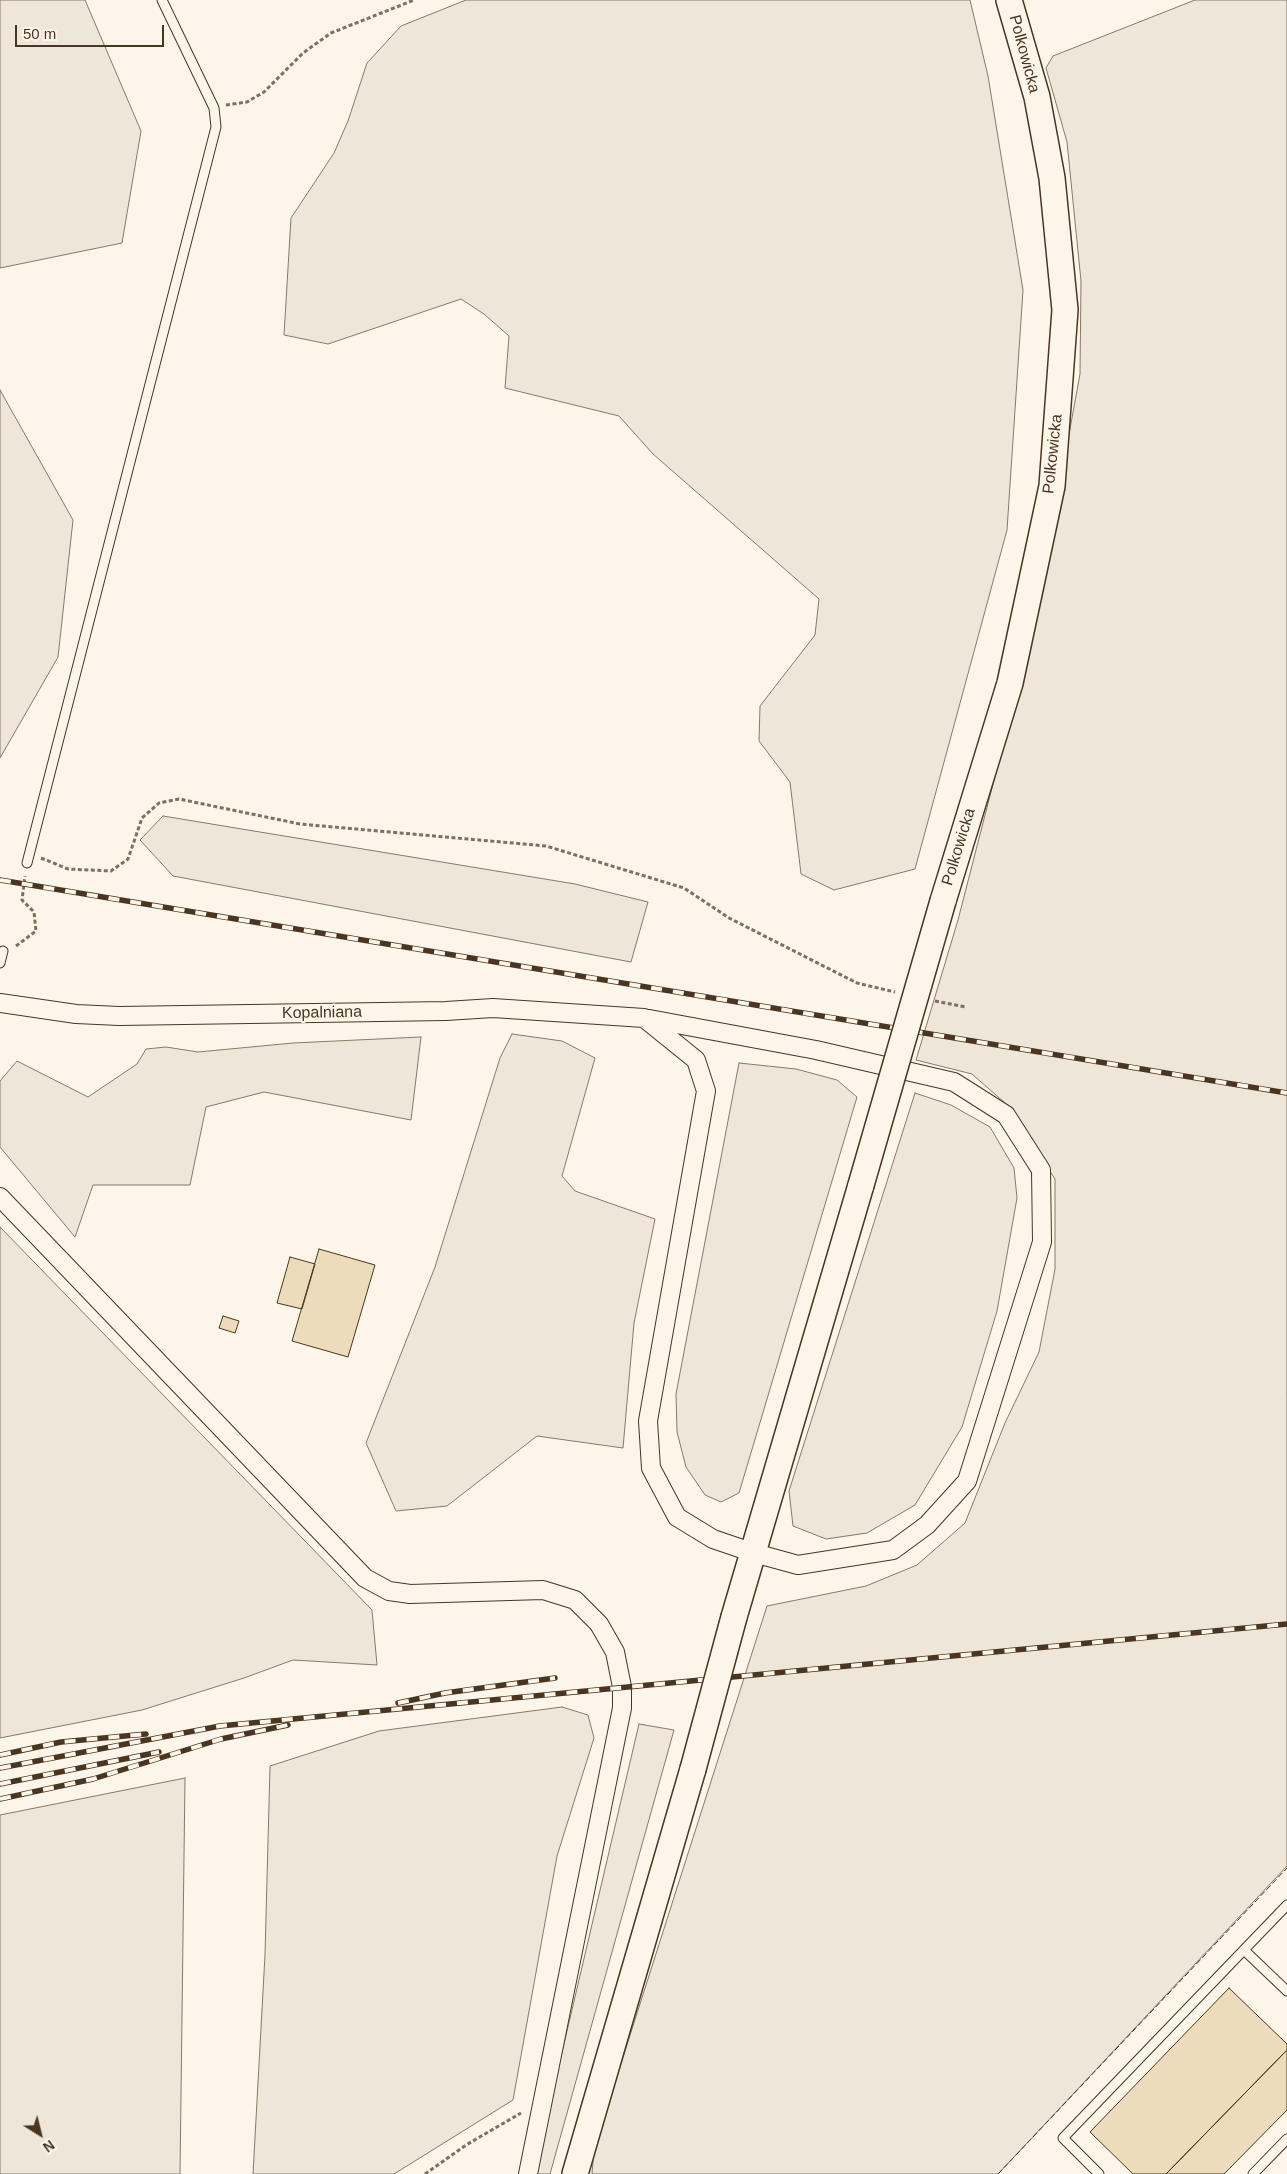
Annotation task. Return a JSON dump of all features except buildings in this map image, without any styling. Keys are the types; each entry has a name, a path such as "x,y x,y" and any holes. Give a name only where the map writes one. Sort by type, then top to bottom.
{"main road":[{"name":"Polkowicka","path":"575,2174 693,1769 734,1617 943,901 1010,683 1052,486 1065,310 1052,178 1037,97 1009,0"}],"street":[{"name":"Kopalniana","path":"0,1003 76,1014 128,1016 436,1011 493,1008 644,1018 816,1050 954,1082 1006,1115 1040,1170 1042,1242 967,1481 927,1525 893,1550 798,1564 754,1553 713,1539 677,1517 651,1468 648,1421 706,1091 696,1060 644,1018"},
{"path":"0,1197 365,1578 389,1591 410,1594 543,1590 575,1600 599,1624 614,1652 622,1687 622,1708 528,2174"}],"lane":[{"path":"27,863 216,127 214,108 162,0"},
{"path":"1099,2174 1063,2138 1287,1906"},
{"path":"1244,1950 1287,1991"},
{"path":"1253,2174 1287,2139"}],"path":[{"path":"214,108 246,102 264,92 302,53 332,32 414,0"},
{"path":"30,853 68,869 111,871 128,860 142,818 159,803 179,799 300,824 546,846 684,888 729,918 857,983 903,993"},
{"path":"1,957 36,931 34,912 22,900 27,863"},
{"path":"930,999 966,1007"},
{"path":"424,2174 466,2146 524,2112 540,2112"}],"shaded area":[{"path":"0,0 85,0 141,131 122,243 0,268"},
{"path":"466,0 970,0 988,76 1023,290 1007,530 915,869 834,890 801,874 790,782 759,741 760,706 815,635 819,599 653,454 619,416 505,388 509,336 484,314 461,299 328,344 284,335 291,218 334,153 348,121 367,63 401,26"},
{"path":"1195,0 1287,0 1287,1866 998,2174 592,2174 594,2148 767,1606 866,1586 917,1565 965,1523 1005,1423 1039,1352 1055,1269 1055,1179 1005,1103 972,1074 916,1060 958,920 1001,753 1049,544 1080,374 1081,281 1067,142 1046,68 1053,56"},
{"path":"0,390 73,520 58,657 0,758"},
{"path":"163,816 575,884 648,902 631,962 173,876 140,840"},
{"path":"512,1034 562,1041 595,1058 562,1176 575,1191 655,1219 634,1323 623,1448 537,1436 447,1506 396,1511 366,1443 435,1267 500,1058"},
{"path":"421,1037 411,1120 264,1092 206,1107 190,1185 93,1185 75,1237 0,1147 0,1081 17,1061 88,1097 137,1064 146,1049 166,1047 198,1052 293,1043"},
{"path":"739,1063 796,1069 837,1080 857,1097 739,1493 721,1502 705,1495 686,1467 677,1432 676,1394"},
{"path":"915,1093 951,1105 990,1127 1014,1168 1017,1198 997,1311 962,1427 915,1505 867,1533 826,1539 793,1526 789,1491"},
{"path":"0,1227 372,1610 377,1665 293,1660 244,1678 142,1710 0,1738"},
{"path":"562,1707 588,1715 594,1738 557,1856 513,2100 394,2174 253,2174 265,1955 270,1766 379,1731"},
{"path":"639,1724 674,1730 550,2174 537,2174 552,2095"},
{"path":"185,1778 180,2174 0,2174 0,1815"}],"railway":[{"path":"0,880 1287,1093"},
{"path":"0,1768 220,1726 1287,1624"},
{"path":"398,1703 445,1693 555,1678"},
{"path":"0,1799 93,1779 221,1739 288,1725"},
{"path":"0,1755 61,1742 146,1734"},
{"path":"0,1784 159,1752"}],"fence":[{"path":"998,2174 1287,1868"}]}
